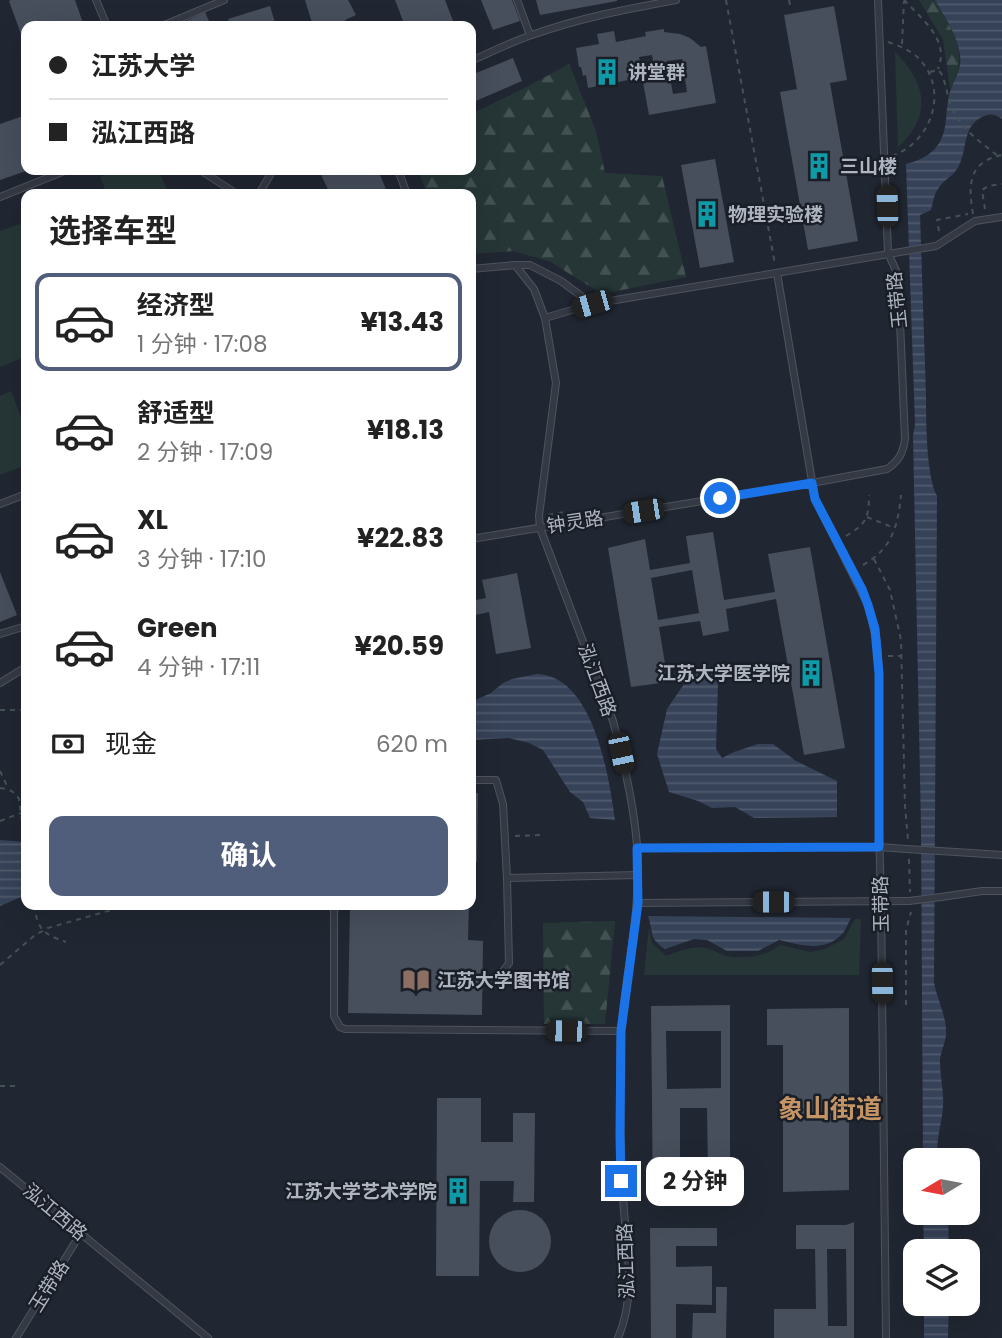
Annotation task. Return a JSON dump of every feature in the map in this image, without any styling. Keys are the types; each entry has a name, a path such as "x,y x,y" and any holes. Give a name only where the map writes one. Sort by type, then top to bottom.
{"lane":[{"path":"96,0 105,21"},
{"path":"174,21 224,0"},
{"path":"517,0 530,35"},
{"path":"476,59 530,35 609,12 676,0"},
{"name":"玉带路","path":"878,0 888,253 898,275 905,439 903,452 896,463 887,469"},
{"path":"0,197 55,175"},
{"path":"208,175 229,189"},
{"path":"545,318 592,304 936,246 975,221 1002,217"},
{"path":"515,265 534,289 545,318 556,383 539,516 540,528"},
{"path":"476,269 530,265 561,281 592,304"},
{"name":"玉带路","path":"777,273 815,499 865,597 875,629 879,674 886,1338"},
{"name":"钟灵路","path":"476,538 887,469"},
{"path":"0,504 21,496"},
{"name":"泓江西路","path":"540,528 612,721 628,783 637,848 638,903 621,1031 621,1181 629,1293 626,1315 618,1338"},
{"path":"0,634 21,628"},
{"path":"0,683 21,670"},
{"path":"476,780 496,780 503,804 509,963 494,984"},
{"path":"637,848 879,847 1002,855"},
{"path":"507,878 638,875"},
{"path":"638,903 881,902 1002,891"},
{"path":"334,910 334,1016 340,1027 621,1031"},
{"name":"泓江西路","path":"0,1167 208,1338"},
{"name":"玉带路","path":"16,1338 81,1233"}],"path":[{"path":"726,0 777,273"},
{"path":"789,0 790,5"},
{"path":"902,46 904,0"},
{"path":"904,0 932,29 940,44 942,54 938,70"},
{"path":"880,39 902,46 921,60 932,79 934,102 932,114 922,136 915,144 885,158"},
{"path":"929,73 938,70"},
{"path":"938,70 943,77 954,113 967,131 998,156"},
{"path":"975,221 969,195 973,174 985,161 1002,155"},
{"path":"986,212 982,190 988,186 1002,184"},
{"path":"941,242 937,220 972,214"},
{"path":"846,536 858,529 867,517 869,495"},
{"path":"863,565 883,550 895,528 901,495"},
{"path":"867,517 895,528"},
{"path":"874,559 892,597 903,656 905,806 910,900"},
{"path":"888,656 903,656"},
{"path":"0,710 21,710"},
{"path":"0,771 8,789"},
{"path":"0,788 8,789 17,795 21,803"},
{"path":"0,821 21,812"},
{"path":"505,836 542,835"},
{"path":"35,910 42,931 66,942"},
{"path":"0,965 42,931 112,910"},
{"path":"906,1005 906,940 911,911"},
{"path":"0,1086 18,1086"}],"green space":[{"path":"919,0 935,0 957,43 959,65 950,89 943,39"},
{"path":"895,52 913,75 921,99 917,123 898,147"},
{"path":"569,64 596,131 605,173 662,176 686,277 602,294 549,261 513,251 476,254 476,189 425,189 420,175 476,175 476,111"},
{"path":"160,175 167,189 105,189 100,177"},
{"path":"21,224 21,358 0,367 0,231"},
{"path":"11,391 21,417 21,467 0,475 0,396"},
{"path":"855,919 861,919 859,975 644,975 649,927 652,943 666,956 685,949 700,948 711,949 726,956 748,957 762,955 780,945 810,952 825,949 844,939"},
{"path":"615,921 605,1024 544,1024 543,923"}],"water":[{"path":"935,0 1002,0 1002,119 990,115 975,121 957,169 937,191 931,210 920,215 927,447 933,487 937,496 934,982 945,1021 946,1035 940,1062 943,1100 937,1148 923,1148 921,826 913,436 915,424 906,164 929,154 939,144 945,128 949,95 960,65 960,55 950,26"},
{"path":"709,666 717,672 716,749 722,758 758,744 773,744 796,761 837,781 837,817 754,818 735,807 712,808 669,792 657,754 667,709 695,668"},
{"path":"537,674 556,679 572,692 585,710 603,755 615,820 590,818 583,802 570,792 543,750 509,738 476,740 476,700 512,679"},
{"path":"0,840 21,842 21,897 0,906"},
{"path":"648,916 851,918 843,933 829,943 812,946 779,940 758,951 727,951 707,940 694,939 665,949 654,938"},
{"path":"923,1225 948,1225 949,1239 924,1239"},
{"path":"924,1316 949,1316 948,1338 924,1338"}],"building":[{"path":"75,0 82,21 21,21 21,34 9,1"},
{"path":"305,0 348,0 356,15 345,21 311,21"},
{"path":"395,0 445,0 453,21 403,21"},
{"path":"481,0 512,0 520,21 493,30"},
{"path":"536,0 617,0 617,1 540,15"},
{"path":"270,6 274,21 229,21 228,19"},
{"name":"三山楼","path":"834,6 847,80 830,83 858,241 808,250 780,92 797,89 784,15"},
{"path":"205,12 209,21 186,21"},
{"name":"讲堂群","path":"664,29 664,32 690,38 701,47 706,46 716,103 649,115 643,82 656,80 652,55 639,57 641,68 632,69 633,79 588,88 586,75 583,76 579,67 576,48 599,44 597,34 614,31 616,42 646,36 645,32","holes":["682,59 687,92 673,94 667,61"]},
{"path":"513,58 522,81 476,101 476,73"},
{"path":"21,117 21,173 0,180 0,124"},
{"name":"物理实验楼","path":"715,159 734,262 700,268 681,165"},
{"path":"321,175 380,175 386,189 328,189"},
{"path":"713,532 724,600 775,592 768,554 810,547 845,748 804,755 776,599 726,609 729,631 703,636 700,621 659,627 668,682 631,687 608,548 645,539 650,570 690,563 686,536","holes":["692,570 699,613 658,620 651,578"]},
{"path":"0,572 17,615 0,622"},
{"path":"517,573 531,648 496,654 489,612 476,615 476,600 486,598 482,580"},
{"path":"476,793 478,793 477,862"},
{"name":"江苏大学图书馆","path":"350,910 469,910 468,940 483,941 482,1015 348,1013"},
{"path":"730,1005 730,1205 653,1204 651,1006","holes":["666,1031 721,1031 721,1088 667,1089","680,1108 707,1108 708,1174 680,1173"]},
{"path":"849,1008 849,1190 783,1192 783,1045 767,1045 767,1009"},
{"name":"江苏大学艺术学院","path":"437,1098 481,1098 481,1142 513,1142 513,1113 535,1113 534,1202 513,1202 514,1181 480,1181 479,1276 436,1276"},
{"path":"520,1210 532,1212 542,1219 549,1229 549,1253 542,1263 532,1270 520,1272 508,1270 498,1263 491,1253 489,1241 491,1229 498,1219 508,1212"},
{"path":"854,1222 854,1338 774,1338 774,1309 816,1309 815,1249 796,1249 796,1225 846,1225","holes":["827,1249 846,1249 847,1326 828,1326"]},
{"path":"650,1228 717,1228 717,1246 676,1246 676,1267 712,1266 712,1305 676,1304 676,1338 651,1338"},
{"path":"716,1287 727,1287 726,1338 692,1338 693,1313 716,1313"}],"place":[{"name":"讲堂群","path":"607,72"},
{"name":"三山楼","path":"819,166"},
{"name":"物理实验楼","path":"707,214"},
{"name":"江苏大学医学院","path":"811,673"},
{"name":"江苏大学图书馆","path":"416,980"},
{"name":"江苏大学艺术学院","path":"458,1191"}],"district":[{"name":"象山街道","path":"830,1109"}],"route":[{"path":"621,1181 621,1031 638,903 637,848 879,847 877,642 872,616 862,589 815,499 812,483 720,498"}]}
